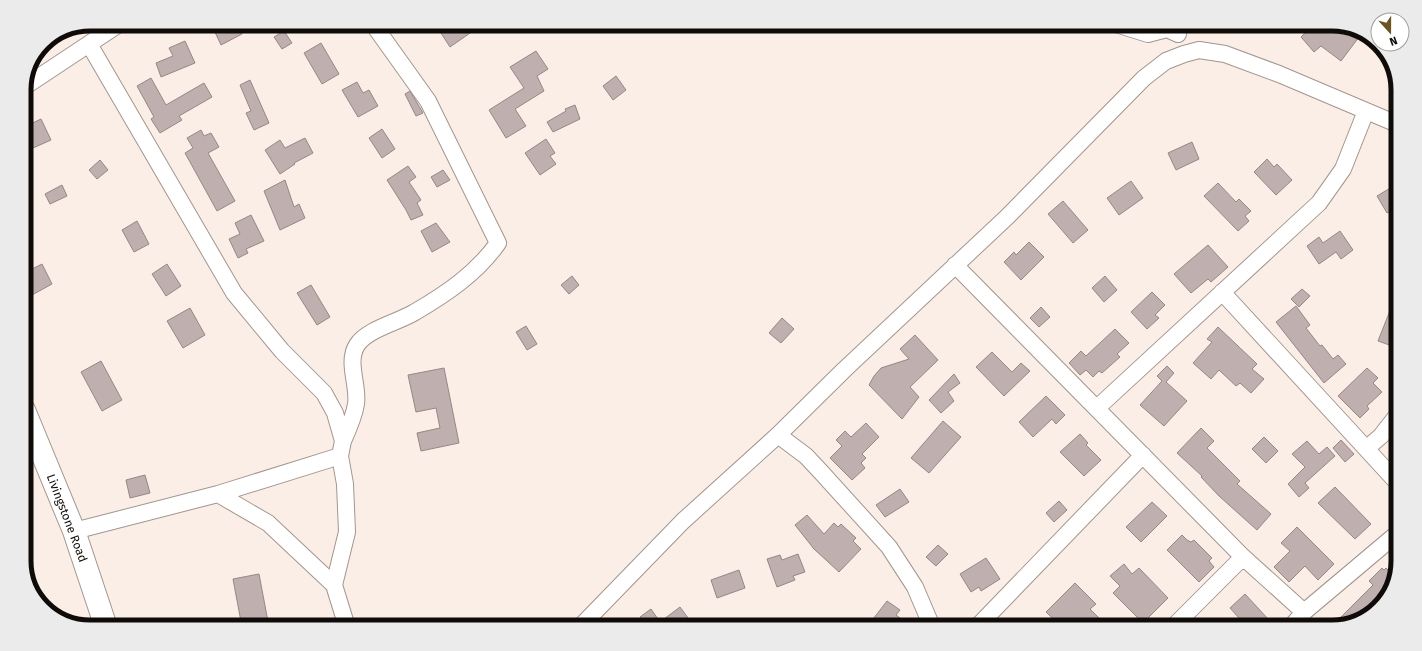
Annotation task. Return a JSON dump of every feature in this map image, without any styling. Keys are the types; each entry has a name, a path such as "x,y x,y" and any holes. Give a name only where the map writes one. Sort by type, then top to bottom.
{"highway":[{"name":"Livingstone Road","path":"31,427 74,531 104,620"}],"street":[{"path":"32,82 108,31"},
{"path":"74,531 218,494 341,449 356,404 357,386 353,360 357,345 371,333 414,313 473,273 498,244 428,101 378,31"},
{"path":"1138,31 1148,34 1162,31"},
{"path":"1170,31 1178,34"},
{"path":"89,44 234,293 282,351 324,393 335,413 345,484 347,532 334,585"},
{"path":"587,620 683,521 778,435 845,369 1007,217 1144,78 1166,61 1199,50 1232,56 1391,121"},
{"path":"1097,408 1319,203 1343,169 1366,111"},
{"path":"955,266 1243,557 1304,612"},
{"path":"1222,292 1391,476"},
{"path":"1367,448 1381,436 1391,423"},
{"path":"778,435 806,456 889,547 915,587 929,620"},
{"path":"984,620 1143,455"},
{"path":"218,494 268,523 334,585 345,620"},
{"path":"1297,620 1304,612 1391,539"},
{"path":"1180,620 1243,557"}],"building":[{"path":"214,31 240,31 242,34 221,45"},
{"path":"284,31 292,43 282,49 274,37"},
{"path":"440,31 473,31 450,47"},
{"path":"1307,31 1332,31 1344,32 1359,37 1341,61 1321,46 1314,52 1301,37"},
{"path":"185,41 195,63 161,77 156,63 173,56 169,48"},
{"path":"321,43 339,74 322,84 304,53"},
{"path":"536,51 548,69 537,76 544,91 515,109 526,126 506,138 489,110 524,88 510,67"},
{"path":"616,76 626,90 613,100 603,86"},
{"path":"151,78 166,105 204,83 212,97 179,116 182,120 160,133 151,119 154,117 137,86"},
{"path":"250,80 269,123 254,130 246,113 251,111 240,85"},
{"path":"357,82 363,93 369,90 378,106 358,117 342,90"},
{"path":"410,91 423,113 416,116 405,94"},
{"path":"575,105 580,119 553,132 547,122 566,111 565,109"},
{"path":"41,119 51,140 31,149 31,124"},
{"path":"382,129 395,149 382,158 369,138"},
{"path":"201,130 204,136 211,133 219,147 208,153 235,201 217,211 185,153 193,148 187,138"},
{"path":"305,138 313,153 294,163 295,164 280,174 265,150 280,140 285,148"},
{"path":"546,139 555,153 550,156 556,164 540,175 525,153"},
{"path":"1192,142 1199,159 1176,170 1168,153"},
{"path":"1267,159 1274,167 1277,164 1292,180 1276,195 1254,172"},
{"path":"100,160 108,170 97,179 89,170"},
{"path":"408,166 416,177 409,182 421,200 417,203 423,215 411,220 387,180"},
{"path":"443,170 450,180 437,187 431,177"},
{"path":"285,180 294,207 299,204 305,218 280,230 264,191"},
{"path":"1131,181 1143,198 1119,215 1107,198"},
{"path":"1218,183 1236,202 1239,199 1251,211 1245,216 1249,221 1238,231 1204,196"},
{"path":"62,185 67,196 50,204 45,194"},
{"path":"1391,188 1391,211 1387,213 1377,196"},
{"path":"1063,201 1088,230 1073,243 1048,214"},
{"path":"251,215 264,241 246,249 248,253 238,258 229,239 240,234 235,223"},
{"path":"137,221 149,244 134,252 122,230"},
{"path":"436,223 450,242 432,252 421,231"},
{"path":"1340,231 1353,250 1341,259 1336,252 1319,264 1307,246 1319,237 1323,243"},
{"path":"1029,242 1044,257 1021,280 1004,262 1014,252 1016,255"},
{"path":"1208,245 1228,267 1211,282 1208,279 1191,293 1174,274"},
{"path":"42,264 52,284 32,295 31,293 31,270"},
{"path":"167,264 181,286 166,296 152,274"},
{"path":"572,276 579,285 569,294 561,285"},
{"path":"1105,276 1117,290 1104,302 1092,288"},
{"path":"311,285 330,317 317,325 297,293"},
{"path":"1302,289 1310,296 1299,307 1291,299"},
{"path":"1152,292 1165,305 1155,315 1159,318 1147,329 1131,312"},
{"path":"1296,306 1310,325 1306,328 1320,346 1322,345 1333,359 1338,355 1346,364 1324,383 1276,322"},
{"path":"1041,307 1050,317 1039,327 1030,318"},
{"path":"190,308 205,335 183,348 167,321"},
{"path":"1391,308 1391,346 1378,341"},
{"path":"782,318 794,329 781,343 769,333"},
{"path":"526,326 537,344 527,350 516,332"},
{"path":"1218,327 1257,364 1252,369 1264,379 1251,393 1240,383 1236,386 1219,370 1211,379 1193,363 1212,342 1207,339"},
{"path":"1115,329 1129,343 1117,354 1120,357 1102,373 1099,371 1093,377 1086,370 1080,375 1069,363 1081,351 1086,356"},
{"path":"915,335 938,360 910,387 919,397 902,419 869,385 881,368 909,359 900,349"},
{"path":"992,352 1012,372 1021,363 1030,371 1004,396 976,367"},
{"path":"101,361 122,400 102,411 81,372"},
{"path":"1167,366 1174,373 1166,382 1187,401 1164,426 1140,405 1162,381 1157,376"},
{"path":"444,368 459,443 421,451 417,433 440,428 436,408 416,412 408,375"},
{"path":"1367,368 1378,378 1373,383 1382,392 1367,406 1369,409 1360,418 1338,396"},
{"path":"954,374 960,383 948,392 954,401 941,413 929,400"},
{"path":"1046,396 1065,415 1056,424 1052,419 1033,437 1019,422"},
{"path":"943,421 961,437 929,473 911,458"},
{"path":"866,423 879,437 862,454 866,458 861,463 865,468 852,480 830,458 842,446 836,440 845,431 851,437"},
{"path":"1201,428 1214,441 1207,448 1240,481 1237,484 1271,514 1257,530 1219,496 1201,477 1202,476 1177,453"},
{"path":"1080,434 1088,443 1086,445 1101,460 1084,476 1060,452"},
{"path":"1264,437 1278,451 1266,463 1252,449"},
{"path":"1341,440 1354,454 1345,462 1333,448"},
{"path":"1307,441 1319,454 1327,447 1335,456 1305,483 1309,488 1299,497 1288,484 1305,467 1292,454"},
{"path":"145,475 150,493 130,498 126,480"},
{"path":"1335,487 1371,524 1355,539 1318,503"},
{"path":"900,489 909,502 885,517 876,505"},
{"path":"1059,501 1067,510 1054,522 1046,513"},
{"path":"1152,502 1167,516 1141,542 1126,527"},
{"path":"807,515 824,534 834,523 838,527 841,524 856,538 853,541 861,549 839,572 814,549 795,525"},
{"path":"1297,527 1334,564 1318,580 1305,566 1289,582 1274,567 1290,551 1281,543"},
{"path":"1182,535 1191,542 1194,540 1212,558 1209,561 1214,567 1199,582 1167,550"},
{"path":"938,545 948,554 936,566 926,557"},
{"path":"798,554 805,572 793,576 795,580 777,587 767,559 780,555 782,560"},
{"path":"986,558 1000,579 981,591 979,587 971,592 960,574"},
{"path":"1124,564 1132,574 1139,568 1168,598 1146,620 1140,620 1113,593 1120,586 1110,576"},
{"path":"1382,568 1384,570 1386,568 1390,572 1387,584 1383,591 1371,605 1358,614 1339,619 1373,585 1369,581"},
{"path":"739,570 745,588 717,598 711,580"},
{"path":"259,574 268,620 241,620 233,579"},
{"path":"1075,583 1096,604 1090,609 1101,620 1055,620 1046,612"},
{"path":"1245,594 1269,620 1241,620 1230,608"},
{"path":"887,601 900,610 896,615 903,620 872,620"},
{"path":"680,607 690,620 663,620"},
{"path":"651,609 659,620 642,620 640,617"}]}
